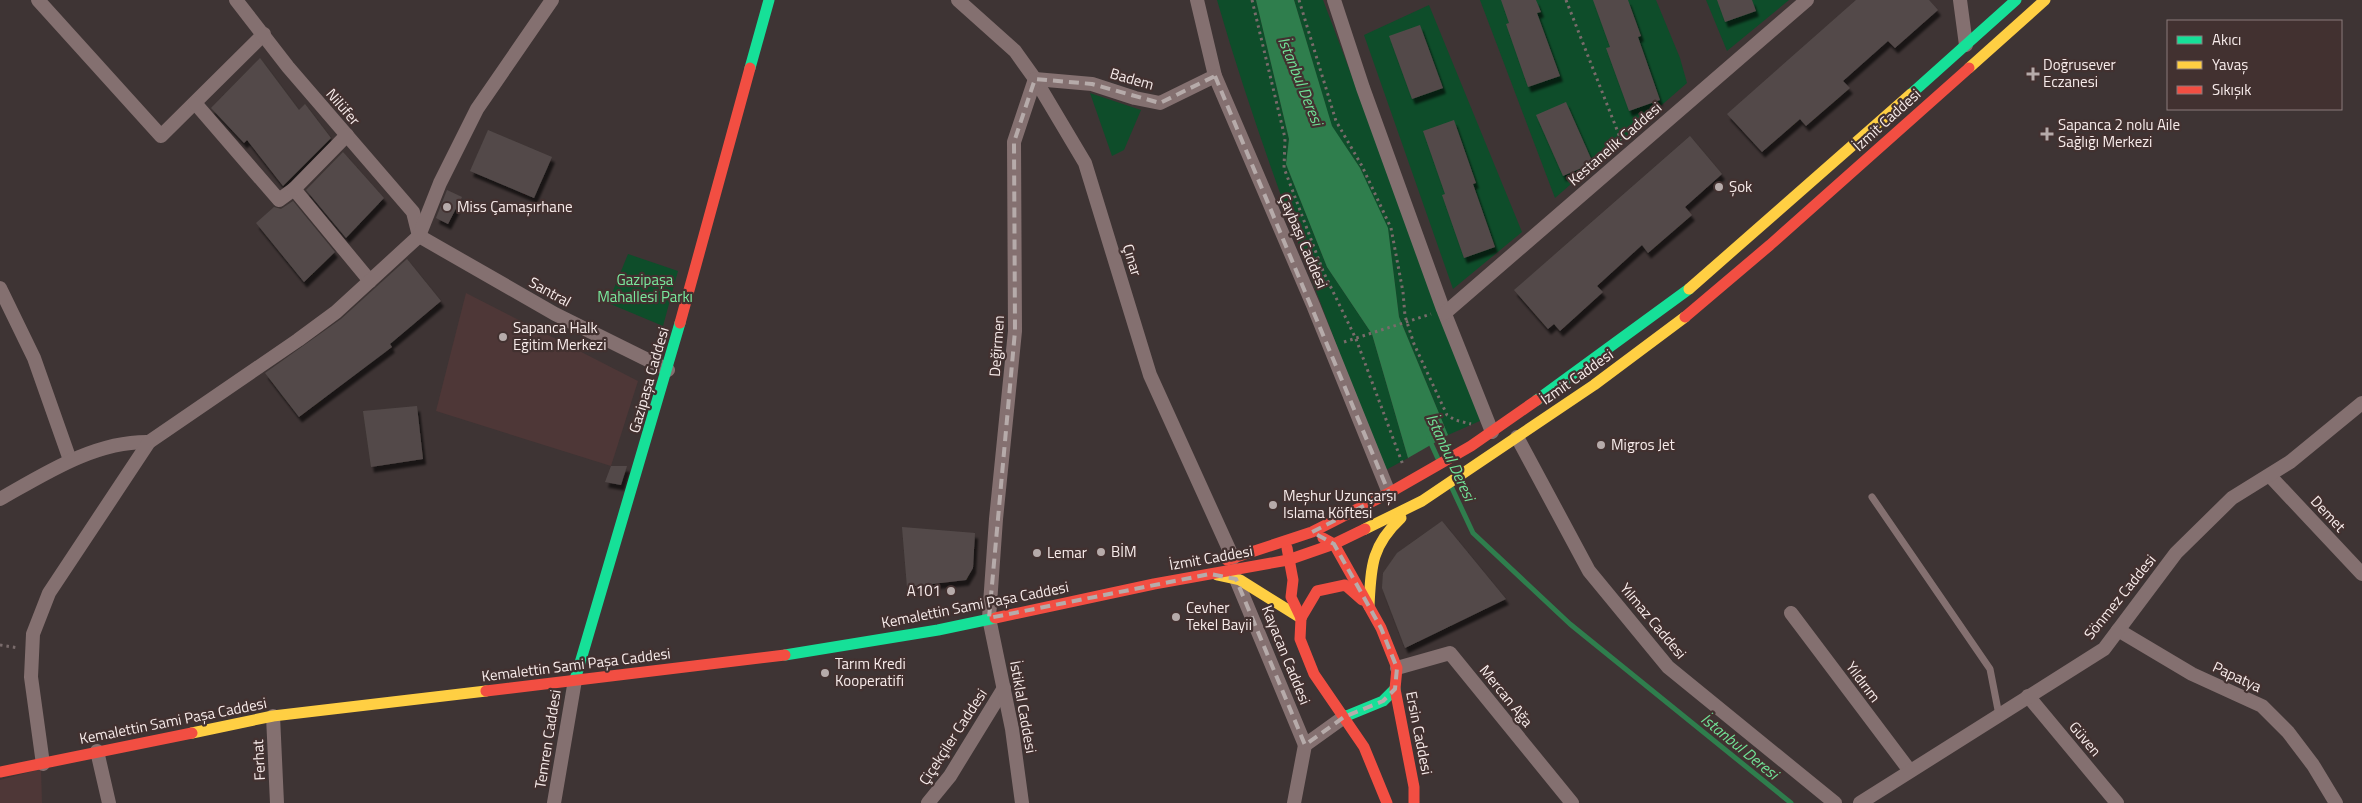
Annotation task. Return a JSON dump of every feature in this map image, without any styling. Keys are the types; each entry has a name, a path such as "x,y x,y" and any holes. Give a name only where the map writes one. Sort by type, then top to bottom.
{"main road":[{"name":"Gazipaşa Caddesi","path":"575,680 668,370 714,195 769,0"},
{"name":"İzmit Caddesi","path":"1154,584 1312,532 1410,482 1492,432 1679,297 1758,231 2016,0"},
{"name":"İzmit Caddesi","path":"1154,584 1288,560 1334,544 1422,501 1594,385 1692,312 2045,0"},
{"path":"1369,606 1372,556 1387,530 1422,501"},
{"path":"1312,532 1334,544 1381,628 1397,668"},
{"path":"1286,541 1293,580 1291,597 1301,618"},
{"path":"1210,574 1236,578 1301,618"},
{"name":"Kemalettin Sami Paşa Caddesi","path":"0,772 273,716 770,658 938,630 1154,584"},
{"path":"1369,606 1345,585 1317,591 1301,618 1300,639 1314,674 1364,748 1387,803"},
{"name":"Ersin Caddesi","path":"1397,668 1395,689 1414,787 1414,803"},
{"path":"1344,717 1383,701 1395,689"}],"street":[{"path":"38,0 161,136 264,34"},
{"name":"Nilüfer","path":"236,0 288,67 413,212 419,236"},
{"path":"44,764 31,677 32,634 49,593 149,442 336,312 419,236 440,182 477,109 552,0"},
{"name":"Çınar","path":"958,0 1015,51 1035,78 1084,163 1150,375 1233,558"},
{"name":"Çaybaşı Caddesi","path":"1197,0 1215,76 1313,305 1389,493"},
{"path":"1334,0 1362,88 1444,311 1492,432"},
{"name":"Kestanelik Caddesi","path":"1444,311 1807,0"},
{"path":"1960,0 1966,45"},
{"name":"Badem","path":"1035,78 1092,84 1135,98 1160,103 1215,76"},
{"name":"Değirmen","path":"990,618 996,519 1015,331 1014,142 1035,78"},
{"path":"194,103 279,200 294,189 347,136"},
{"path":"294,189 370,281"},
{"name":"Santral","path":"419,236 555,314 668,370"},
{"path":"0,288 34,358 70,460"},
{"name":"Sönmez Caddesi","path":"1860,803 2104,648 2176,553 2232,498 2290,462 2362,403"},
{"name":"Yılmaz Caddesi","path":"1517,438 1589,571 1668,667 1835,803"},
{"path":"0,499 70,460 127,442 149,442"},
{"name":"Demet","path":"2270,476 2362,574"},
{"name":"Kayacan Caddesi","path":"1236,578 1305,745"},
{"name":"Yıldırım","path":"1791,613 1910,771"},
{"name":"İstiklal Caddesi","path":"990,618 1012,729 1022,803"},
{"name":"Papatya","path":"2118,630 2192,674 2262,706 2293,738 2313,765 2336,803"},
{"name":"Mercan Ağa","path":"1397,668 1450,653 1572,803"},
{"name":"Temren Caddesi","path":"554,803 575,680"},
{"name":"Çiçekçiler Caddesi","path":"928,803 950,776 1004,688"},
{"name":"Güven","path":"2028,696 2117,803"},
{"name":"Ferhat","path":"273,716 277,803"},
{"path":"1294,803 1305,745 1344,717"},
{"path":"97,751 109,803"}],"lane":[{"path":"1872,497 1990,669 1999,715"}],"path":[{"path":"1252,0 1285,138 1284,168 1323,271 1356,339 1405,469"},
{"path":"1299,0 1336,121 1362,166 1391,228 1407,322 1447,415 1455,420 1474,424"},
{"path":"1566,0 1627,155"},
{"path":"1356,339 1444,311"}],"highlighted area":[{"path":"1215,76 1389,493 1312,532 1334,544 1381,628 1397,668 1395,689 1383,701 1344,717 1305,745 1236,579 1210,574 989,618 1015,331 1014,142 1035,79 1092,84 1160,103"}],"shaded area":[{"name":"Sapanca Halk Eğitim Merkezi","path":"466,293 638,381 611,466 436,411"},
{"path":"41,769 42,803 0,803 0,780"}],"green space":[{"path":"1217,0 1256,0 1289,139 1286,164 1327,267 1372,334 1408,458 1384,471 1254,119"},
{"path":"1294,0 1323,0 1482,420 1448,435 1399,317 1388,230 1360,168 1332,127"},
{"path":"1480,0 1656,0 1680,58 1687,83 1555,198"},
{"path":"1706,0 1789,0 1727,51"},
{"path":"1429,5 1522,232 1453,289 1364,35"},
{"path":"1090,93 1141,110 1124,150 1112,156"},
{"name":"Gazipaşa Mahallesi Parkı","path":"628,254 678,271 663,326 608,303"}],"water":[{"path":"1256,0 1294,0 1332,126 1360,168 1388,228 1399,317 1448,435 1408,458 1372,334 1327,267 1286,164 1289,139"}],"building":[{"path":"1501,0 1536,0 1541,12 1537,13 1560,76 1528,87 1506,24 1509,23"},
{"path":"1593,0 1628,0 1641,36 1638,37 1660,100 1629,111 1606,48 1610,47"},
{"path":"1717,0 1752,0 1756,11 1725,22"},
{"path":"1856,0 1929,0 1938,10 1895,48 1888,41 1843,81 1850,88 1806,126 1800,119 1762,152 1727,114"},
{"path":"1420,25 1443,88 1412,99 1389,36"},
{"path":"260,58 299,110 305,104 331,138 283,186 247,140 244,143 211,108"},
{"path":"1566,102 1593,163 1563,176 1536,115"},
{"path":"1454,120 1476,183 1473,184 1495,247 1464,258 1442,195 1445,194 1423,131"},
{"path":"488,130 552,157 534,198 470,171"},
{"path":"1690,136 1722,174 1685,207 1692,215 1648,253 1642,245 1597,286 1603,292 1560,331 1554,324 1548,329 1514,290"},
{"path":"343,152 384,198 346,238 306,190"},
{"name":"Miss Çamaşırhane","path":"447,190 462,197 448,224 436,218"},
{"path":"293,201 335,252 304,282 256,223 274,207 281,209"},
{"path":"407,259 441,301 390,344 392,347 299,417 265,373 341,319"},
{"path":"417,406 423,459 371,467 363,411"},
{"path":"611,466 627,466 621,485 605,482"},
{"path":"1442,521 1506,599 1405,648 1382,588 1383,573 1397,553"},
{"path":"902,527 975,533 973,568 966,580 907,587"}],"waterway":[{"name":"İstanbul Deresi","path":"1429,439 1439,461"},
{"name":"İstanbul Deresi","path":"1451,486 1473,533 1570,624 1791,803"}],"traffic: fast":[{"path":"750,68 769,0"},
{"path":"1911,94 2016,0"},
{"path":"1537,400 1689,289"},
{"path":"575,680 680,323"},
{"path":"785,655 938,630 995,618"},
{"path":"1344,717 1383,701 1395,689"}],"traffic: slow":[{"path":"1969,68 2045,0"},
{"path":"1689,289 1911,94"},
{"path":"1365,529 1422,501 1594,385 1685,317"},
{"path":"1369,606 1374,558 1384,538 1401,518"},
{"path":"1217,575 1240,580 1301,618"},
{"path":"192,733 273,716 486,691"}],"traffic: jam":[{"path":"680,323 750,68"},
{"path":"1685,317 1770,245 1969,68"},
{"path":"1227,560 1312,532 1389,493 1471,446 1537,400"},
{"path":"995,618 1154,584 1288,560 1334,544 1365,529"},
{"path":"1323,538 1334,544 1381,628 1397,668 1395,689 1414,787 1414,803"},
{"path":"1287,548 1293,580 1291,597 1301,618"},
{"path":"1362,600 1345,585 1317,591 1301,618 1300,639 1314,674 1364,747 1387,803"},
{"path":"486,691 785,655"},
{"path":"0,772 192,733"}],"place":[{"name":"Doğrusever Eczanesi","path":"2033,74"},
{"name":"Sapanca 2 nolu Aile Sağlığı Merkezi","path":"2047,134"},
{"name":"Şok","path":"1719,187"},
{"name":"Miss Çamaşırhane","path":"447,207"},
{"name":"Sapanca Halk Eğitim Merkezi","path":"503,337"},
{"name":"Migros Jet","path":"1601,445"},
{"name":"Meşhur Uzunçarşı Islama Köftesi","path":"1273,505"},
{"name":"BİM","path":"1101,552"},
{"name":"Lemar","path":"1037,553"},
{"name":"A101","path":"951,591"},
{"name":"Cevher Tekel Bayii","path":"1176,617"},
{"name":"Tarım Kredi Kooperatifi","path":"825,673"}]}
